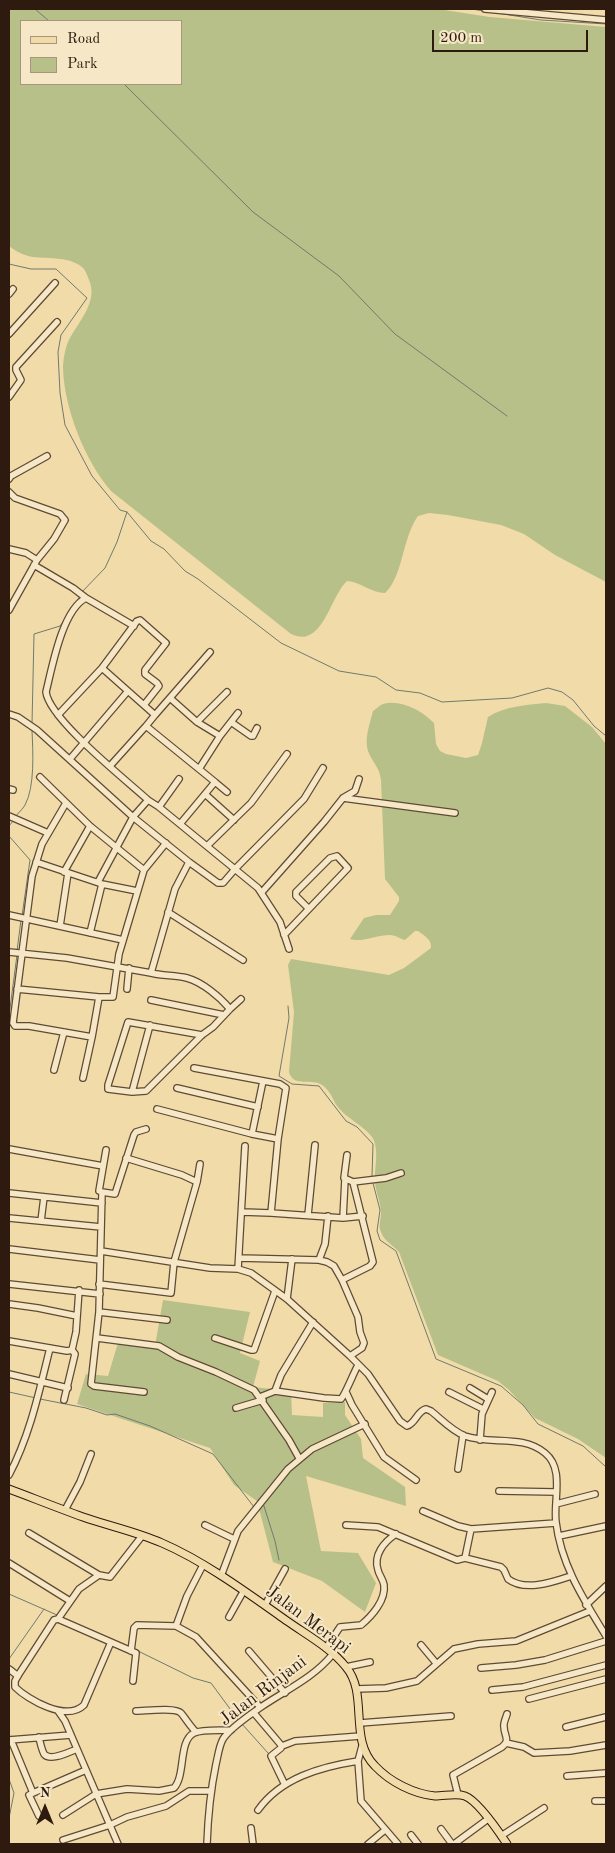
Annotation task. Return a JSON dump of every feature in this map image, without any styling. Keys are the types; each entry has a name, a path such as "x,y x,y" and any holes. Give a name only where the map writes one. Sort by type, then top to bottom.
{"main road":[{"name":"Jalan Merapi","path":"9,1489 162,1543 203,1565 265,1605 326,1648 351,1673 356,1689 362,1746 375,1766 391,1779 411,1790 434,1796 458,1795"},
{"path":"458,1795 471,1800 508,1844"}],"street":[{"path":"484,9 606,20"},
{"path":"9,334 55,283"},
{"path":"9,397 21,380 16,367 57,322"},
{"path":"9,479 11,476 47,456"},
{"path":"9,492 15,498 60,514 65,518 64,523 36,563 9,610"},
{"path":"9,550 26,553 36,563 82,595 134,626"},
{"path":"82,595 62,633 46,692 47,697 58,715 83,742 148,800 236,868 262,892 280,922 289,949"},
{"path":"58,715 102,668 137,621 141,621 166,642 145,670 145,674 159,686 144,705"},
{"path":"110,766 210,652"},
{"path":"102,668 155,715"},
{"path":"70,759 128,692"},
{"path":"197,722 227,692"},
{"path":"170,698 197,722 220,736"},
{"path":"199,769 220,736 238,713"},
{"path":"9,714 37,730 133,817 221,884 304,799 323,768"},
{"path":"231,722 251,736 254,735 257,728"},
{"path":"146,726 227,792"},
{"path":"207,846 251,803 287,754"},
{"path":"40,777 90,826 144,870"},
{"path":"159,807 179,779"},
{"path":"262,892 343,798 355,791 359,779"},
{"path":"180,824 215,782"},
{"path":"205,794 234,820"},
{"path":"343,798 455,813"},
{"path":"90,933 100,883 116,847 133,817 148,800"},
{"path":"66,803 42,844 32,876 16,953 16,989 12,1023 92,1037"},
{"path":"10,816 48,833"},
{"path":"60,926 66,872 90,826"},
{"path":"16,989 113,997 123,940 137,890 144,870 166,843"},
{"path":"284,935 309,909 348,868 336,856 330,858 296,892 296,896 309,909"},
{"path":"36,862 100,883 137,890"},
{"path":"151,973 175,889 190,862"},
{"path":"168,912 243,960"},
{"path":"11,916 123,940"},
{"path":"16,953 67,958 188,978 225,1002 230,1009"},
{"path":"127,989 129,968"},
{"path":"83,1078 99,997"},
{"path":"202,1035 130,1021 127,1024 107,1087 108,1089 132,1092 146,1091 202,1035 214,1028 224,1015 241,999"},
{"path":"151,1000 224,1015"},
{"path":"132,1092 150,1025"},
{"path":"54,1070 64,1032"},
{"path":"194,1068 280,1084 286,1088 278,1139 271,1213"},
{"path":"252,1134 263,1081"},
{"path":"177,1088 258,1107"},
{"path":"157,1109 278,1139"},
{"path":"102,1192 115,1194 136,1132 146,1129"},
{"path":"308,1215 315,1145"},
{"path":"238,1269 245,1146"},
{"path":"9,1149 103,1166"},
{"path":"106,1150 99,1191 102,1192 100,1294 97,1338 91,1373 92,1385 144,1392"},
{"path":"343,1218 347,1155"},
{"path":"126,1158 182,1175 198,1182"},
{"path":"99,1284 169,1293 172,1291 174,1262 198,1182 200,1164"},
{"path":"345,1179 353,1182 386,1178 401,1173"},
{"path":"342,1280 373,1263 363,1216 353,1182"},
{"path":"9,1192 102,1203"},
{"path":"41,1221 44,1197"},
{"path":"242,1212 343,1218 363,1216"},
{"path":"319,1260 325,1244 328,1216"},
{"path":"9,1218 101,1227"},
{"path":"9,1249 100,1260"},
{"path":"101,1251 210,1268 238,1269 251,1273 287,1300 350,1356 368,1374 389,1407 403,1424 407,1426 412,1424 421,1412 426,1409 463,1435 480,1440 517,1441 528,1444 547,1454 554,1467 557,1480 556,1523 571,1576 606,1636"},
{"path":"239,1258 319,1260 334,1266 358,1317 364,1344 362,1348 350,1356"},
{"path":"287,1300 292,1259"},
{"path":"9,1284 79,1290 100,1294"},
{"path":"72,1350 76,1332 79,1290"},
{"path":"215,1338 254,1350 275,1291"},
{"path":"9,1304 77,1316"},
{"path":"99,1312 167,1320"},
{"path":"275,1392 281,1375 312,1322"},
{"path":"76,1332 83,1334"},
{"path":"97,1338 159,1346 254,1390 299,1458"},
{"path":"9,1341 72,1350 76,1354 64,1400"},
{"path":"9,1475 20,1454 38,1398 50,1348"},
{"path":"236,1408 275,1392 335,1399 343,1397 358,1365"},
{"path":"9,1374 68,1388"},
{"path":"470,1388 488,1399"},
{"path":"346,1392 384,1457 416,1480"},
{"path":"449,1392 483,1408"},
{"path":"480,1440 483,1408 492,1392"},
{"path":"221,1576 234,1539 243,1524 299,1458 312,1449 365,1424"},
{"path":"458,1470 463,1435"},
{"path":"65,1510 80,1482 91,1454"},
{"path":"499,1491 556,1492"},
{"path":"556,1504 595,1494"},
{"path":"423,1511 458,1526 471,1529 556,1523"},
{"path":"346,1524 378,1527 450,1558 457,1560 465,1558 501,1568 508,1579 517,1584 544,1584 571,1576"},
{"path":"205,1525 234,1539"},
{"path":"559,1536 606,1526"},
{"path":"465,1558 471,1529"},
{"path":"29,1533 99,1574 110,1576 142,1536"},
{"path":"326,1648 340,1627 361,1624 380,1602 384,1586 377,1568 378,1556 383,1544 396,1534"},
{"path":"9,1563 70,1601"},
{"path":"176,1626 187,1596 203,1565"},
{"path":"265,1605 285,1570"},
{"path":"99,1574 83,1585 60,1617 54,1620 14,1684 20,1692 58,1711 76,1711 84,1705 111,1642"},
{"path":"356,1689 386,1688 417,1681 448,1652 461,1647 516,1641 588,1608 606,1586"},
{"path":"229,1617 243,1592"},
{"path":"60,1617 136,1653 133,1681"},
{"path":"131,1649 134,1628 137,1625 176,1626 196,1637 260,1707"},
{"path":"481,1668 545,1660 606,1641"},
{"path":"421,1645 436,1663"},
{"path":"249,1651 285,1693"},
{"name":"Jalan Rinjani","path":"207,1844 210,1791 223,1739 231,1730 260,1707 316,1672 332,1655"},
{"path":"346,1667 370,1662"},
{"path":"492,1690 523,1687 606,1665"},
{"path":"9,1669 18,1676"},
{"path":"529,1699 606,1679"},
{"path":"136,1711 176,1710 196,1732"},
{"path":"58,1711 65,1721 118,1844"},
{"path":"254,1713 282,1746"},
{"path":"458,1795 453,1776 506,1743 507,1738 504,1728 507,1714"},
{"path":"360,1723 451,1716"},
{"path":"566,1727 606,1717"},
{"path":"63,1815 96,1794 127,1789 159,1791 174,1788 181,1771 184,1748 190,1736 196,1732 231,1730"},
{"path":"33,1793 10,1740 71,1735"},
{"path":"286,1785 271,1756 282,1746 295,1741 361,1736"},
{"path":"39,1738 44,1754 48,1757 77,1749"},
{"path":"506,1743 524,1746 534,1753 570,1751 606,1745"},
{"path":"362,1746 358,1761 361,1801 398,1844"},
{"path":"258,1810 269,1797 301,1776 313,1771 358,1761"},
{"path":"39,1816 29,1795 86,1770"},
{"path":"567,1776 606,1773"},
{"path":"63,1840 110,1825 127,1817 166,1806 189,1791 210,1791"},
{"path":"595,1801 606,1801"},
{"path":"501,1836 544,1808"},
{"path":"441,1829 453,1844 488,1820"},
{"path":"251,1828 253,1844"},
{"path":"368,1844 385,1830"},
{"path":"411,1835 418,1844"}],"green space":[{"path":"9,9 438,9 490,17 606,27 606,582 555,555 524,534 501,525 429,513 418,516 413,525 396,577 385,593 380,593 357,583 347,581 314,632 303,637 291,634 111,491 102,479 93,465 78,433 67,400 64,384 64,355 68,342 86,312 91,296 88,276 84,269 73,262 30,256 9,246"},
{"path":"390,703 397,703 417,710 434,723 436,744 440,751 466,758 478,755 488,717 509,708 546,703 565,706 592,727 606,744 606,1458 578,1439 535,1418 498,1381 438,1355 399,1252 384,1238 380,1230 381,1209 375,1183 376,1147 372,1137 341,1111 325,1087 314,1082 297,1081 289,1072 294,1012 288,965 291,959 389,975 404,968 431,948 429,940 418,931 415,931 405,940 390,935 359,940 350,939 364,918 376,915 390,915 399,901 399,897 385,879 381,780 379,771 367,746 368,731 373,711 382,705"},
{"path":"163,1300 250,1312 240,1353 260,1361 253,1387 291,1391 292,1415 323,1417 323,1403 345,1402 345,1415 361,1439 363,1458 405,1487 406,1506 306,1476 321,1551 358,1553 376,1583 365,1612 322,1581 273,1562 257,1501 234,1485 210,1448 77,1404 86,1374 108,1376 118,1343 155,1346"}],"waterway":[{"path":"35,9 48,20"},
{"path":"472,9 483,11"},
{"path":"497,13 541,20 606,24"},
{"path":"125,85 253,212 339,276 395,334 507,416"},
{"path":"9,264 31,269 56,269 87,298 61,335 58,352 60,393 65,425 92,476 120,510 127,512 151,541 164,549 185,571 281,643 339,671 376,677 396,690 420,693 442,702 512,698 548,688 562,692 573,700 594,726 606,736"},
{"path":"82,592 105,568 117,542 127,512"},
{"path":"76,603 80,596"},
{"path":"32,724 34,634 60,626 65,619"},
{"path":"15,817 25,805 30,789 33,769 32,731"},
{"path":"9,826 13,821"},
{"path":"9,836 30,860 22,916"},
{"path":"17,951 21,920"},
{"path":"9,1016 17,955"},
{"path":"288,1006 289,1018 279,1076 292,1084 319,1086 346,1121 357,1127 373,1144 372,1176"},
{"path":"373,1183 380,1210 377,1231 380,1240 396,1251 436,1359 501,1386 523,1405 538,1424 583,1446 606,1467"},
{"path":"9,1392 36,1398"},
{"path":"40,1399 86,1408 107,1415 115,1414 150,1426 213,1454 254,1507 259,1499 261,1500"},
{"path":"263,1503 279,1560"},
{"path":"9,1594 57,1615"},
{"path":"9,1659 44,1609"},
{"path":"61,1617 76,1624"},
{"path":"102,1635 110,1639"},
{"path":"136,1650 193,1678 211,1683 239,1721"},
{"path":"242,1724 268,1753"},
{"path":"9,1779 14,1793 9,1818"}]}
